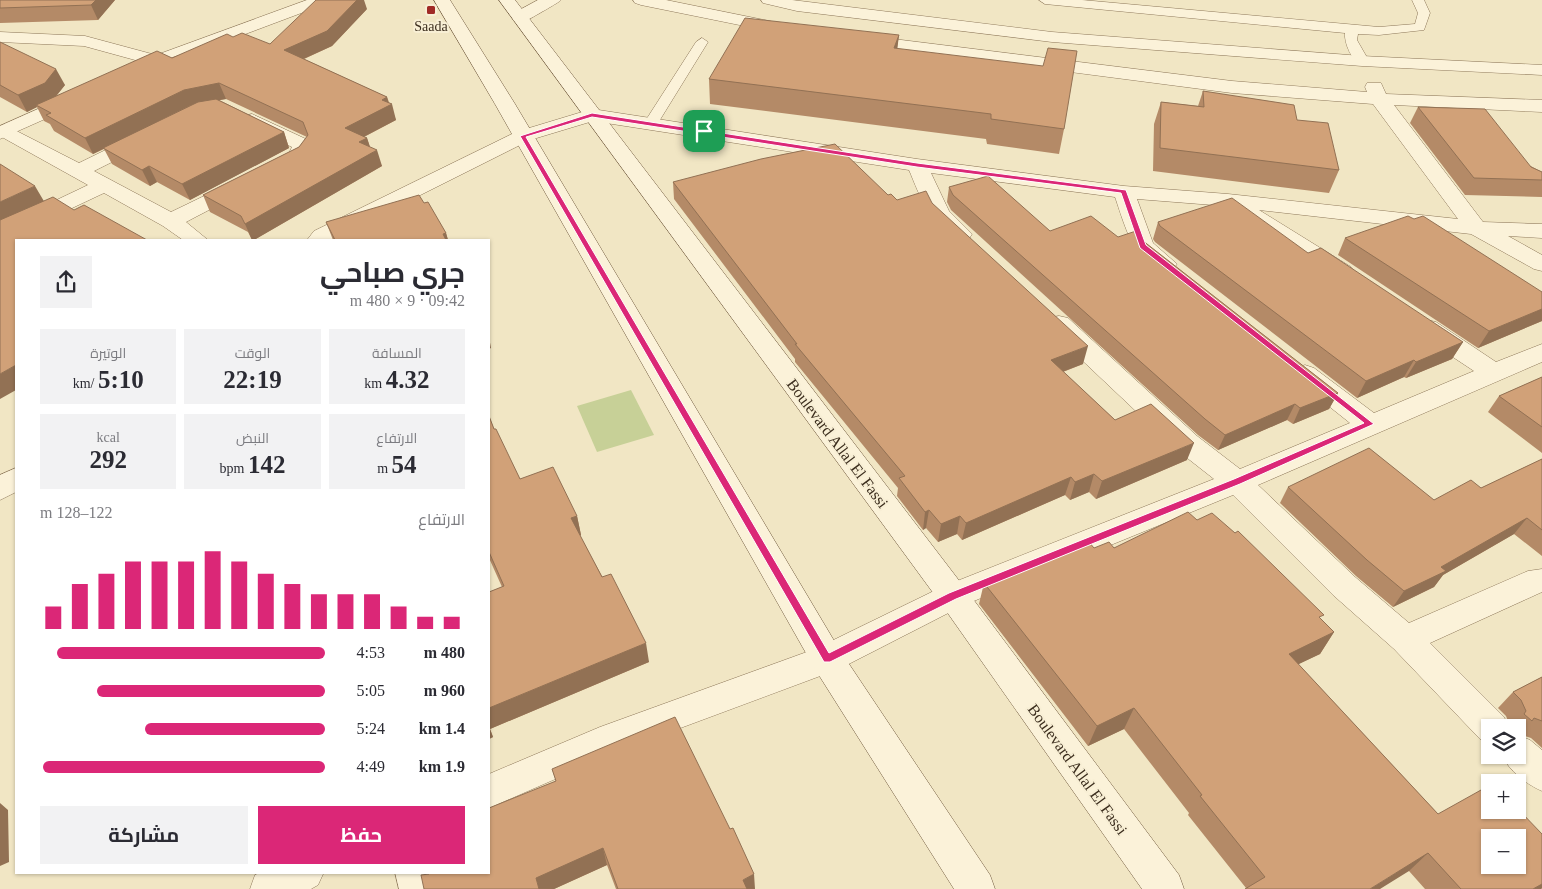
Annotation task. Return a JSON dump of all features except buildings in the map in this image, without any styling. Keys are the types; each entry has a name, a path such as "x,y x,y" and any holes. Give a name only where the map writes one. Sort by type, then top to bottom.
{"street":[{"path":"121,77 157,61 322,0"},
{"path":"442,0 827,659 976,889"},
{"path":"513,9 535,7 553,0"},
{"path":"641,0 798,32"},
{"path":"769,0 797,6 1052,37 1362,61 1542,70"},
{"name":"Boulevard Allal El Fassi","path":"513,9 953,596 1165,889"},
{"path":"0,37 85,41 157,61"},
{"path":"847,38 1213,84 1379,99 1542,106"},
{"path":"1362,61 1379,99 1476,228 1542,264"},
{"path":"3,132 86,94"},
{"path":"171,221 297,158 302,152 303,148 300,144 234,111"},
{"path":"319,239 523,136 592,115 917,165 1124,192 1228,200 1476,228 1542,231"},
{"path":"3,132 171,221 196,239"},
{"path":"78,171 156,133"},
{"path":"917,165 939,214 974,246"},
{"path":"0,235 104,185"},
{"path":"1124,192 1143,246 1181,277"},
{"path":"1228,200 1363,285"},
{"path":"1044,310 1187,444 1237,482 1344,586 1405,639 1483,719"},
{"path":"1411,317 1492,371"},
{"path":"490,791 612,738 827,659 953,596 1237,482 1492,371 1542,352"},
{"path":"1287,361 1370,424"},
{"path":"0,489 15,479"},
{"path":"1405,639 1539,580"},
{"path":"1526,759 1542,774"},
{"path":"269,889 301,874"},
{"path":"414,874 418,889"}],"lane":[{"path":"1045,0 1379,31 1420,27 1424,13 1418,0"},
{"path":"1352,30 1350,40 1362,61"},
{"path":"651,123 702,42"}],"green space":[{"path":"631,390 654,435 597,452 577,406"}],"place":[{"name":"Saada","path":"431,10"}],"route":[{"path":"592,115 704,131 917,165 1124,192 1143,246 1242,326 1370,424 1237,482 953,596 827,659 523,136 592,115"}]}
